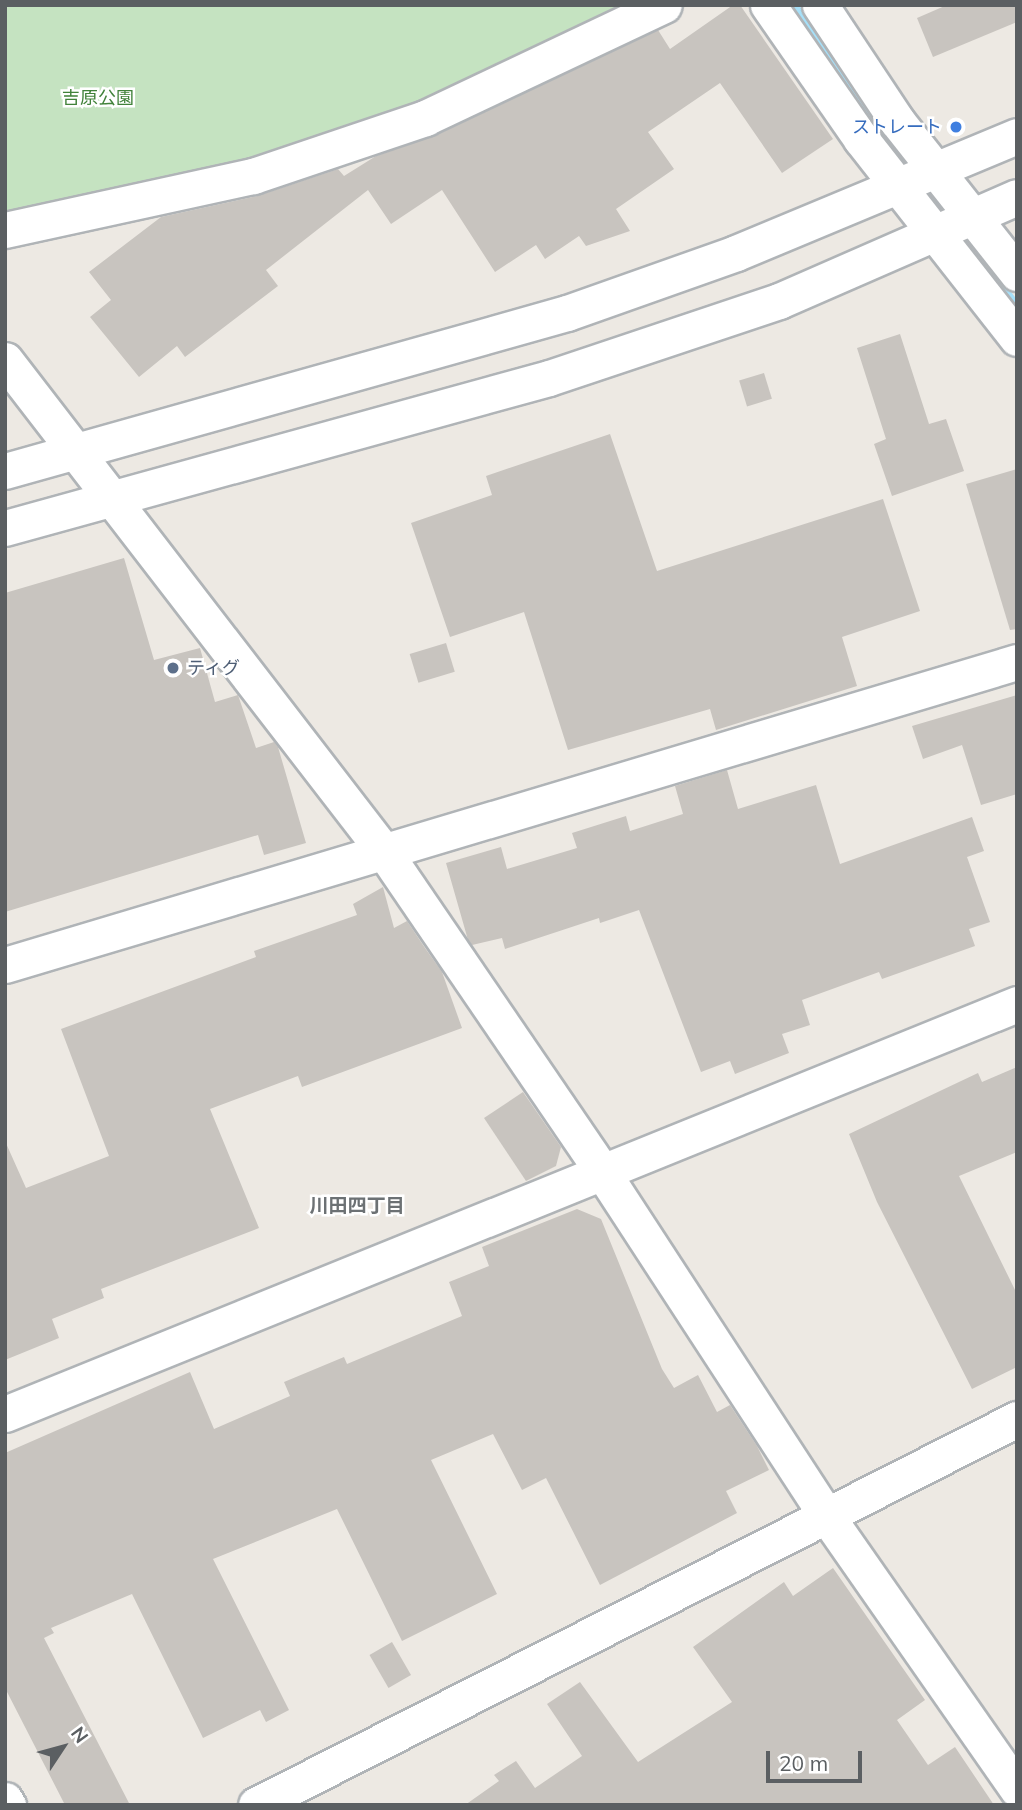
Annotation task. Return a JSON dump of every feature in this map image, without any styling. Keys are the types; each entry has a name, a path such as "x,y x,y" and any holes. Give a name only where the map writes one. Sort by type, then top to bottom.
{"street":[{"path":"5,230 253,176 425,118 664,5"},
{"path":"768,5 860,139 1017,338"},
{"path":"820,5 897,121 1017,272"},
{"path":"5,471 567,313 900,188 1017,136"},
{"path":"5,528 549,378 779,301 1017,197"},
{"path":"5,360 385,853 603,1173 827,1514 1017,1789"},
{"path":"5,965 1017,662"},
{"path":"5,1413 1017,1004"},
{"path":"257,1805 1017,1419"},
{"path":"5,1800 8,1805"}],"green space":[{"name":"吉原公園","path":"5,5 625,5 418,107 260,161 5,213"}],"building":[{"path":"733,5 740,5 833,139 782,173 720,83 648,132 674,169 616,209 630,231 586,246 579,236 545,259 536,245 495,272 442,190 391,224 368,190 266,270 278,286 185,357 177,346 139,377 90,317 111,300 89,272 161,217 257,196 338,169 344,176 376,156 434,136 658,30 670,49"},
{"path":"947,5 1017,5 1017,22 933,57 917,18"},
{"path":"900,334 929,424 946,419 964,471 892,496 874,444 886,439 857,348"},
{"path":"764,373 772,399 747,406 739,381"},
{"path":"610,434 657,571 883,499 920,611 842,637 857,686 716,730 710,709 568,750 524,612 450,637 411,523 492,495 486,476"},
{"path":"1017,469 1017,629 1010,630 966,484"},
{"path":"124,558 154,660 200,648 215,702 238,695 256,748 274,742 278,747 306,843 264,855 258,835 5,912 5,593"},
{"path":"446,643 455,672 418,683 410,654"},
{"path":"1017,695 1017,794 981,805 962,745 923,759 912,726"},
{"path":"727,770 738,809 816,785 840,864 972,817 984,851 967,857 990,922 969,929 975,946 882,979 879,972 802,1000 810,1025 782,1034 789,1053 735,1074 730,1061 701,1072 639,910 600,923 599,918 505,949 502,938 472,945 468,940 446,863 501,847 507,869 577,848 572,833 626,816 630,831 683,814 675,786"},
{"path":"383,887 394,928 407,921 442,972 462,1028 302,1087 298,1076 210,1109 259,1228 101,1289 104,1298 52,1319 59,1338 5,1360 5,1141 26,1188 109,1156 61,1029 256,957 254,951 357,915 353,904"},
{"path":"1017,1067 1017,1152 959,1176 1017,1294 1017,1367 972,1389 877,1202 849,1134 978,1073 982,1082"},
{"path":"523,1092 561,1147 556,1166 526,1181 484,1118"},
{"path":"577,1209 601,1219 662,1369 674,1388 698,1375 717,1412 730,1405 757,1446 769,1470 726,1491 737,1513 600,1585 546,1478 522,1490 493,1434 431,1460 497,1594 402,1641 337,1509 213,1559 289,1710 266,1722 260,1710 203,1738 132,1594 51,1628 54,1633 44,1638 130,1805 65,1805 5,1688 5,1453 190,1372 214,1429 290,1396 284,1382 344,1357 347,1364 462,1316 449,1282 489,1266 482,1247"},
{"path":"833,1568 925,1700 897,1720 928,1765 955,1747 994,1805 465,1805 499,1781 494,1775 516,1761 535,1788 582,1756 547,1704 580,1682 638,1762 732,1702 693,1647 784,1582 793,1596"},
{"path":"392,1642 411,1675 388,1688 369,1655"}],"waterway":[{"path":"793,5 884,136"},
{"path":"992,275 1017,308"}],"place":[{"name":"ストレート","path":"956,127"},
{"name":"ティグ","path":"173,668"}],"district":[{"name":"川田四丁目","path":"357,1206"}]}
